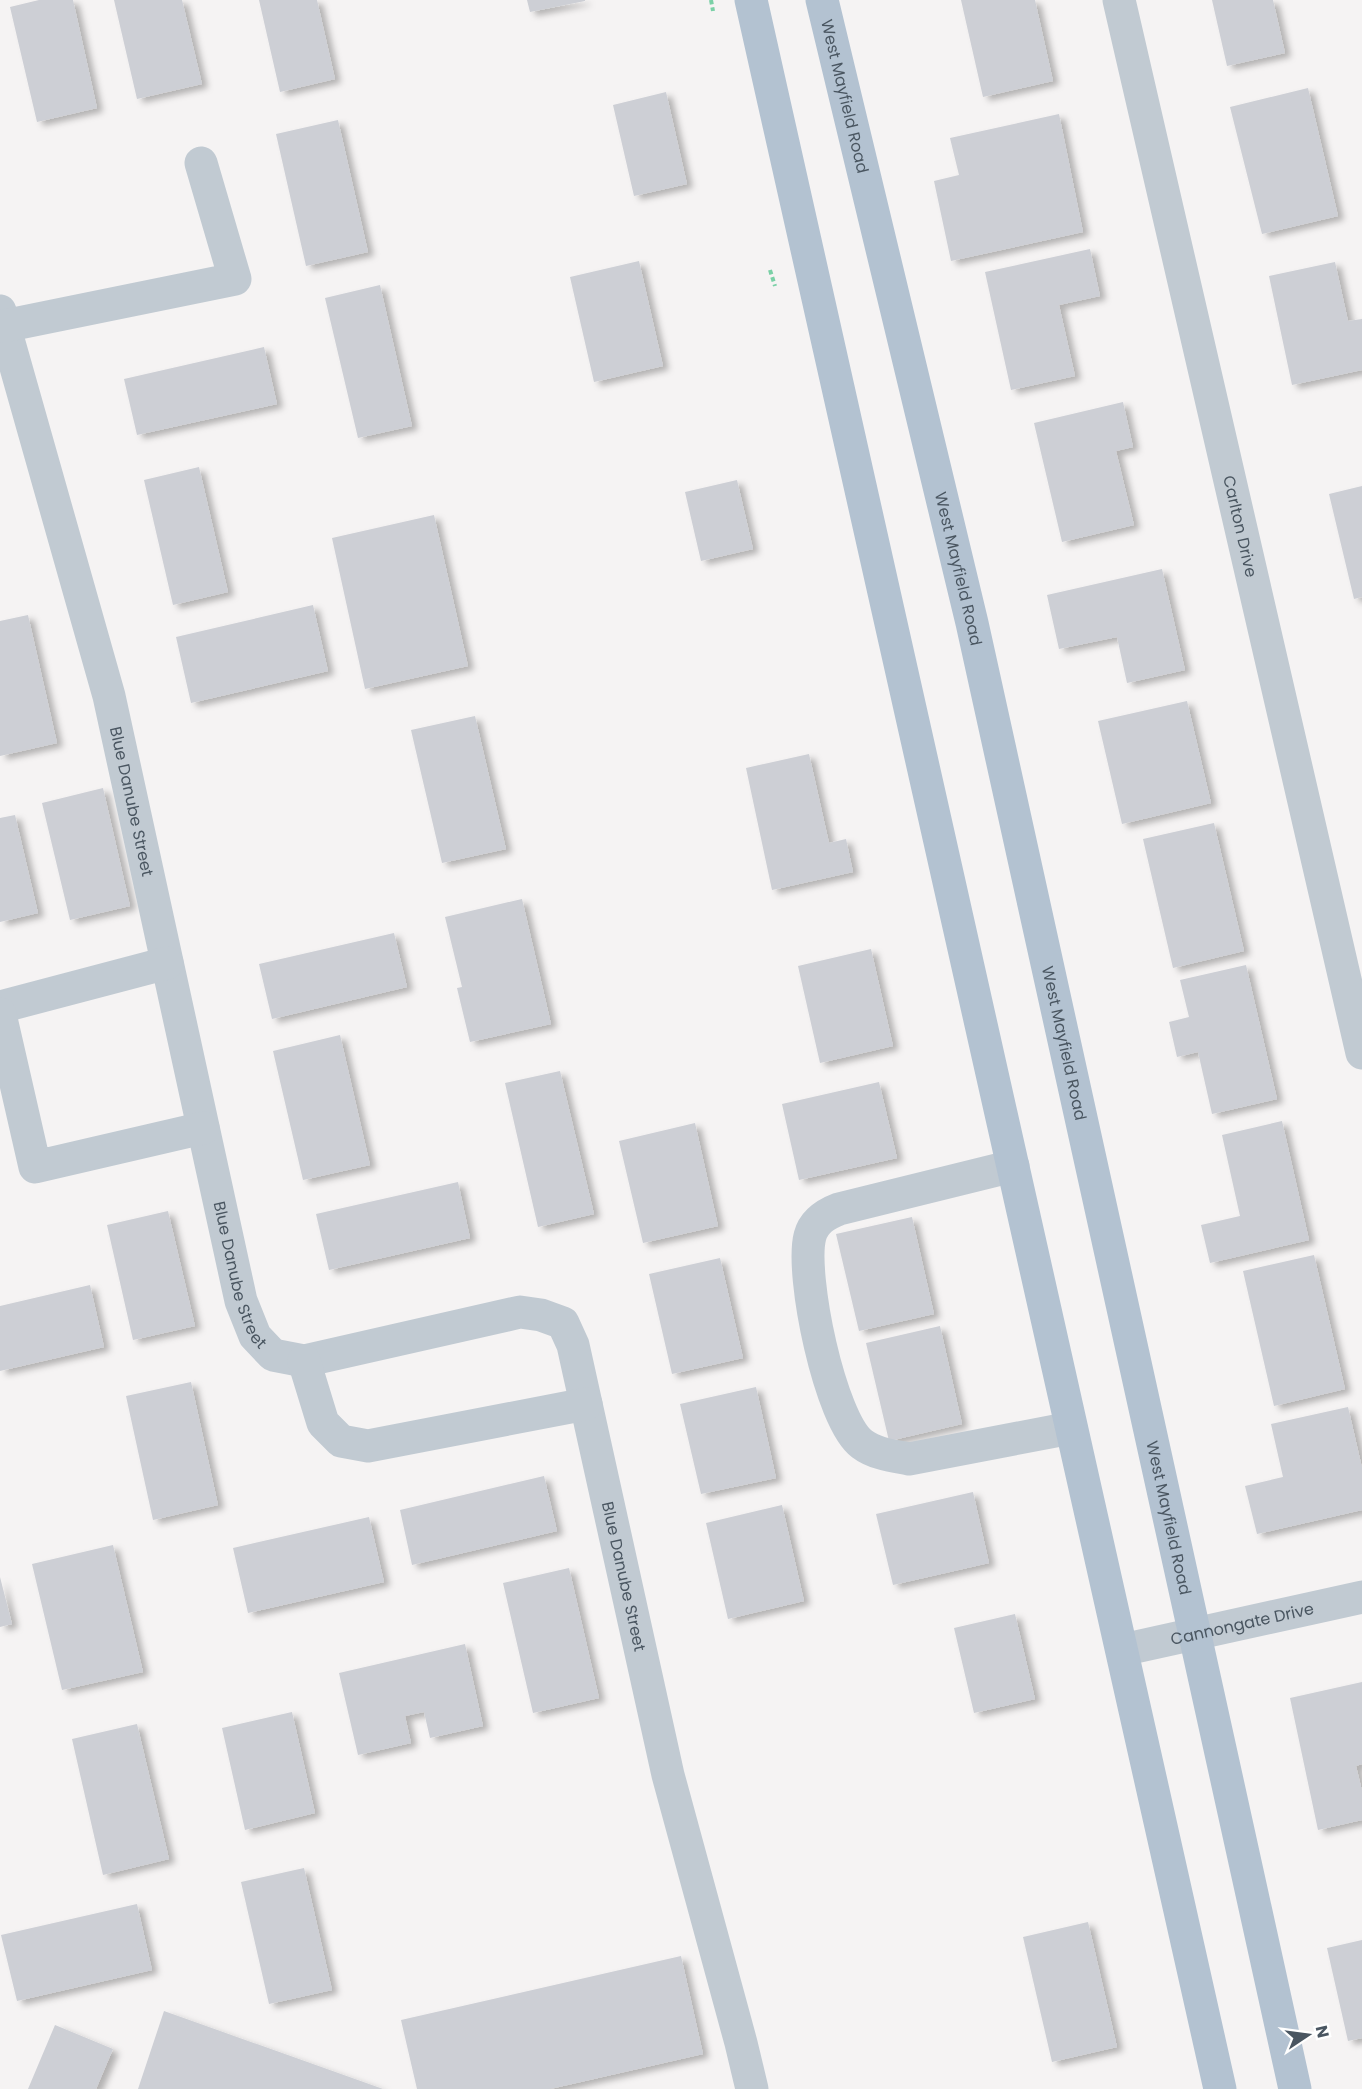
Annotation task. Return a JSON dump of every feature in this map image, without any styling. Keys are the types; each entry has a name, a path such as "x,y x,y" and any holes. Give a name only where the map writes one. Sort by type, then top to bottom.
{"main road":[{"path":"751,0 1220,2089"},
{"name":"West Mayfield Road","path":"822,0 972,623 1295,2089"}],"street":[{"name":"Carlton Drive","path":"1119,0 1362,1053"},
{"path":"2,318 235,279 201,163"},
{"name":"Blue Danube Street","path":"2,318 109,696 241,1301 255,1336 273,1355 304,1361 520,1312 541,1315 563,1323 573,1345 668,1775 752,2089"},
{"path":"0,1007 167,963"},
{"path":"0,1014 35,1167 203,1128"},
{"path":"1013,1166 839,1209 825,1215 816,1223 810,1235 808,1255 811,1302 822,1354 844,1421 861,1444 884,1454 909,1460 1071,1428"},
{"path":"304,1361 323,1423 341,1441 368,1446 586,1404"},
{"name":"Cannongate Drive","path":"1122,1650 1362,1597"}],"building":[{"path":"39,0 73,0 97,108 37,122 10,7"},
{"path":"114,0 182,0 202,84 137,99"},
{"path":"259,0 317,0 335,79 280,92"},
{"path":"527,0 585,0 585,1 530,12"},
{"path":"961,0 1035,0 1053,81 983,97"},
{"path":"1212,0 1273,0 1285,53 1227,66"},
{"path":"1308,88 1338,216 1262,234 1230,107"},
{"path":"666,92 687,184 634,196 613,105"},
{"path":"1059,114 1083,232 951,261 934,181 959,175 950,138"},
{"path":"338,120 368,252 306,266 276,134"},
{"path":"1090,249 1100,296 1059,305 1075,376 1011,390 985,272"},
{"path":"639,261 663,366 594,382 570,277"},
{"path":"1335,262 1348,321 1362,319 1362,370 1292,385 1269,276"},
{"path":"380,285 412,426 358,438 325,298"},
{"path":"264,347 277,404 137,435 124,379"},
{"path":"1123,402 1133,447 1116,451 1134,525 1062,542 1034,423"},
{"path":"199,467 228,592 173,605 144,480"},
{"path":"737,480 753,549 701,561 685,492"},
{"path":"1362,486 1362,597 1354,599 1329,494"},
{"path":"434,515 468,666 365,689 332,538"},
{"path":"1162,569 1185,670 1127,683 1117,637 1059,649 1047,595"},
{"path":"313,605 328,671 191,703 176,637"},
{"path":"28,615 57,743 0,756 0,621"},
{"path":"1187,701 1211,803 1122,824 1098,721"},
{"path":"475,716 506,849 442,863 411,730"},
{"path":"809,754 829,843 846,839 853,872 772,890 746,768"},
{"path":"103,788 130,906 70,920 42,803"},
{"path":"15,815 38,913 0,922 0,818"},
{"path":"1214,823 1244,951 1173,968 1143,839"},
{"path":"522,899 551,1024 470,1042 457,988 462,987 445,917"},
{"path":"394,933 407,987 272,1019 259,964"},
{"path":"871,949 893,1046 820,1063 798,966"},
{"path":"1246,965 1277,1099 1212,1114 1198,1052 1177,1057 1169,1022 1189,1017 1180,980"},
{"path":"340,1035 370,1165 303,1180 273,1051"},
{"path":"560,1071 594,1214 538,1227 505,1083"},
{"path":"879,1082 897,1158 799,1180 782,1104"},
{"path":"1282,1121 1309,1240 1210,1263 1201,1225 1240,1216 1222,1135"},
{"path":"695,1123 718,1226 643,1243 619,1141"},
{"path":"458,1182 470,1238 329,1270 316,1214"},
{"path":"168,1211 195,1326 133,1340 107,1225"},
{"path":"912,1217 934,1314 859,1331 836,1234"},
{"path":"1314,1255 1345,1389 1274,1406 1243,1271"},
{"path":"720,1258 743,1358 672,1374 649,1274"},
{"path":"90,1285 104,1347 0,1371 0,1306"},
{"path":"940,1326 962,1424 889,1441 866,1343"},
{"path":"191,1382 218,1505 153,1520 126,1396"},
{"path":"756,1387 776,1478 701,1494 680,1404"},
{"path":"1348,1407 1362,1468 1362,1510 1257,1534 1245,1486 1283,1477 1271,1424"},
{"path":"544,1476 557,1531 412,1565 400,1510"},
{"path":"973,1492 989,1563 893,1585 876,1514"},
{"path":"782,1505 804,1601 728,1619 706,1523"},
{"path":"369,1517 384,1582 248,1613 233,1548"},
{"path":"113,1545 143,1672 62,1690 32,1564"},
{"path":"569,1568 599,1698 533,1713 503,1583"},
{"path":"0,1577 12,1624 0,1627"},
{"path":"1015,1614 1035,1699 974,1713 954,1628"},
{"path":"465,1644 483,1726 430,1738 424,1712 405,1716 411,1743 358,1755 339,1673"},
{"path":"1362,1682 1362,1764 1356,1766 1362,1791 1362,1820 1318,1830 1290,1698"},
{"path":"292,1712 315,1813 245,1830 222,1728"},
{"path":"137,1724 169,1859 103,1875 72,1739"},
{"path":"304,1868 332,1990 269,2004 241,1882"},
{"path":"137,1904 152,1970 17,2001 1,1935"},
{"path":"1088,1922 1117,2047 1052,2062 1023,1937"},
{"path":"1362,1940 1362,2038 1348,2041 1327,1948"},
{"path":"681,1956 703,2054 550,2089 417,2089 401,2020"},
{"path":"164,2011 383,2089 138,2089"},
{"path":"55,2025 113,2049 96,2089 28,2089"}]}
